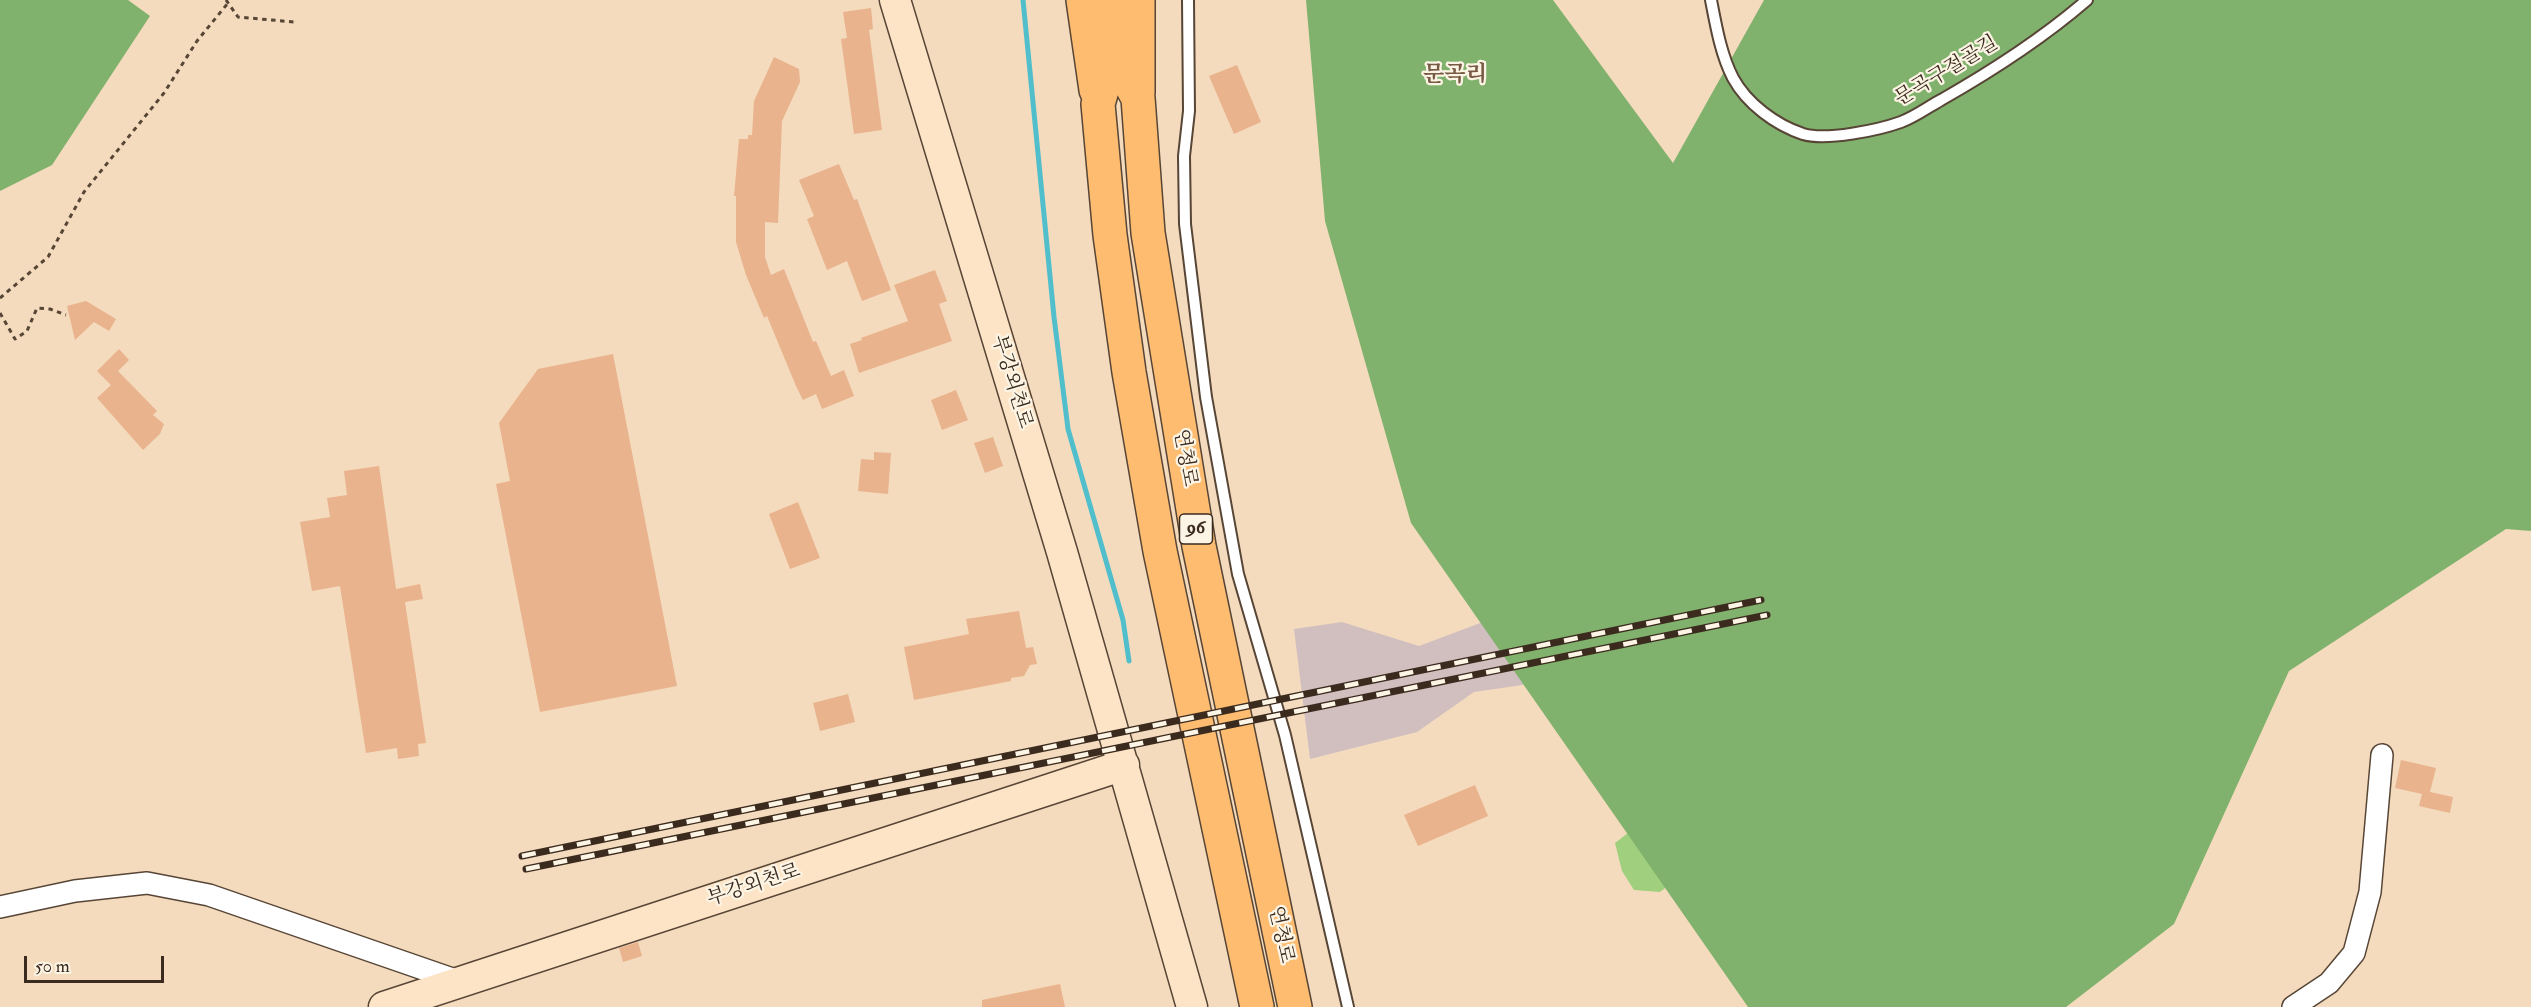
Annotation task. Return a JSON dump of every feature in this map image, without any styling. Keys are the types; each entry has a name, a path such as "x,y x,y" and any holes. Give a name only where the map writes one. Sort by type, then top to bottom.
{"main road":[{"name":"부강외천로","path":"895,0 1059,540 1192,1007"},
{"path":"1083,0 1098,104"},
{"name":"연청로","path":"1111,0 1113,52 1098,104 1111,246 1129,372 1160,551 1257,1007"},
{"path":"1137,0 1138,98"},
{"name":"연청로","path":"1113,52 1138,98 1148,233 1197,535 1295,1007"},
{"name":"부강외천로","path":"384,1007 1124,765"}],"street":[{"path":"2293,1007 2329,983 2354,953 2370,892 2382,755"},
{"path":"0,907 75,891 147,883 209,895 461,982"}],"lane":[{"path":"1188,0 1189,111 1184,156 1185,224 1206,397 1238,574 1285,735 1348,1007"},
{"name":"문곡구절골길","path":"1711,0 1716,24 1734,79 1754,105 1773,120 1805,135 1847,134 1903,121 1960,89 2066,19 2087,0"}],"path":[{"path":"0,298 48,257 84,192 164,93 196,41 227,1 238,16 294,22"},
{"path":"0,313 15,339 27,331 37,308 50,309 66,315"}],"shaded area":[{"path":"1552,596 1647,667 1474,692 1417,732 1310,759 1294,629 1342,622 1419,646"}],"green space":[{"path":"0,0 128,0 150,16 52,165 0,191"},
{"path":"1306,0 1553,0 1673,163 1764,0 2531,0 2531,531 2506,529 2289,671 2174,924 2066,1007 1748,1007 1411,523 1325,221"},
{"path":"1637,826 1687,871 1660,892 1634,890 1622,871 1615,843"}],"building":[{"path":"871,8 873,29 869,30 882,130 854,134 841,39 847,38 843,12"},
{"path":"774,57 799,69 800,82 782,121 778,223 765,222 765,257 771,275 784,269 813,342 816,341 831,376 844,370 854,396 822,409 816,394 803,400 767,316 764,318 746,275 736,242 736,196 734,196 739,139 748,139 748,135 752,135 754,101"},
{"path":"1237,65 1261,122 1234,134 1209,76"},
{"path":"839,164 854,200 857,199 891,290 862,301 847,261 827,270 807,219 814,216 799,180"},
{"path":"935,270 947,301 939,304 952,341 859,373 850,344 908,321 894,285"},
{"path":"86,301 116,319 109,331 94,322 75,340 67,306"},
{"path":"119,349 129,360 118,371 157,411 153,415 164,424 160,434 143,450 97,398 111,385 97,371"},
{"path":"613,354 677,686 540,712 496,484 510,481 499,423 538,369"},
{"path":"956,390 968,420 942,430 931,400"},
{"path":"993,437 1003,466 985,473 974,443"},
{"path":"874,452 891,453 888,494 858,491 861,459 874,460"},
{"path":"379,466 396,589 420,584 423,599 405,602 426,743 418,744 419,756 398,759 397,748 366,753 340,586 312,591 300,522 330,517 327,498 347,495 344,471"},
{"path":"798,502 820,558 790,569 769,514"},
{"path":"1019,611 1026,648 1033,647 1037,664 1030,665 1024,676 1011,678 1011,681 914,700 904,647 969,634 966,619"},
{"path":"848,694 855,722 820,731 813,703"},
{"path":"2401,760 2436,768 2430,792 2453,797 2450,813 2419,806 2422,794 2395,788"},
{"path":"1475,785 1488,816 1418,846 1404,815"},
{"path":"638,942 642,956 623,962 619,948"},
{"path":"1060,984 1065,1007 982,1007 982,1000"}],"waterway":[{"path":"1023,0 1054,317 1068,429 1123,620 1129,661"}],"railway":[{"path":"522,856 1761,600"},
{"path":"526,869 1767,615"}],"district":[{"name":"문곡리","path":"1455,76"}]}
